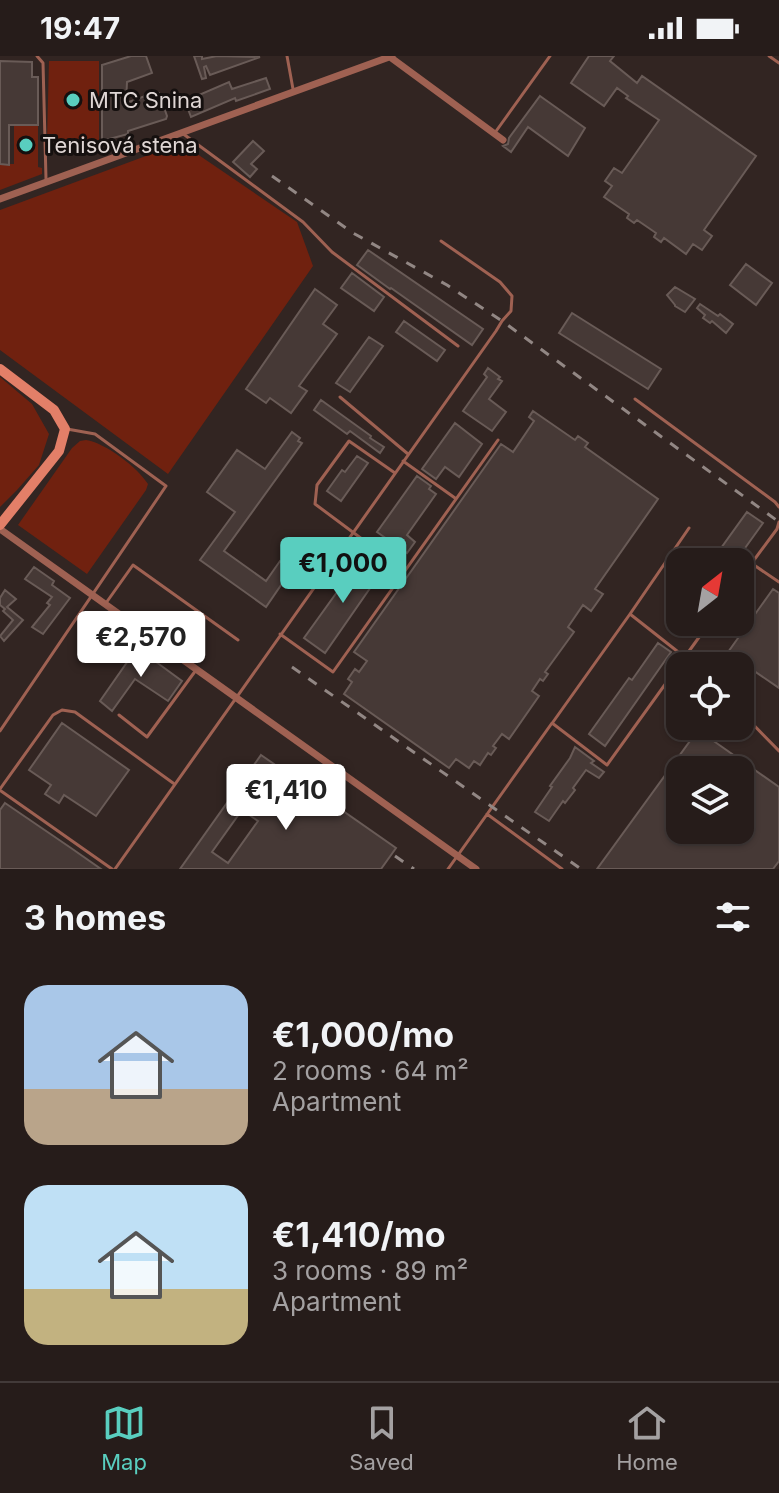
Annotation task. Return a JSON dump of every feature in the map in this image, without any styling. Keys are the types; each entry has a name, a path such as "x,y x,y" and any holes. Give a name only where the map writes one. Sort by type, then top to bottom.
{"main road":[{"path":"0,369 54,410 65,429 59,451 0,527"}],"street":[{"path":"0,199 391,56 503,140"},
{"path":"0,527 476,869"}],"lane":[{"path":"37,56 43,63 47,182"},
{"path":"287,56 293,93"},
{"path":"494,134 550,56"},
{"path":"769,56 779,63"},
{"path":"182,133 303,222 332,252 458,346"},
{"path":"174,784 75,712 62,710 53,715 0,790 113,869 174,784 496,331 502,321 511,311 512,296 500,282 441,241"},
{"path":"340,397 408,454"},
{"path":"635,399 779,507"},
{"path":"0,731 166,486 95,434 65,429"},
{"path":"280,634 333,672 498,440"},
{"path":"395,473 349,441 317,485 315,504 366,542 377,562 399,578"},
{"path":"403,461 456,499"},
{"path":"754,559 779,522"},
{"path":"448,869 689,528"},
{"path":"105,605 133,565 238,640"},
{"path":"754,565 779,582"},
{"path":"630,614 681,652"},
{"path":"119,715 147,737 196,670"},
{"path":"552,723 607,765 666,684"},
{"path":"754,725 779,751"},
{"path":"487,814 562,869"}],"shaded area":[{"name":"MTC Snina","path":"49,61 99,61 99,140 47,139"},
{"name":"Tenisová stena","path":"14,125 38,125 38,167 42,168 42,174 0,190 0,164 14,164"},
{"path":"181,143 297,222 313,266 168,474 0,350 0,210"},
{"path":"0,377 32,404 49,434 39,465 0,507"},
{"path":"86,440 121,457 148,484 87,574 18,525 72,448"}],"building":[{"path":"131,56 146,56 152,73 127,82 126,103 159,93 166,119 102,141 102,65"},
{"path":"194,56 202,56 202,59 217,56 260,57 210,75 206,66 206,78 202,79"},
{"path":"589,56 614,56 610,61 637,83 642,76 756,156 704,230 712,236 702,250 693,244 686,254 664,238 661,242 654,237 656,233 637,220 634,223 627,218 629,214 604,197 612,186 605,181 614,168 622,173 659,120 626,98 628,96 617,88 604,106 571,83"},
{"path":"0,61 32,62 32,77 38,77 38,125 9,125 9,165 0,164"},
{"path":"266,78 270,89 236,101 235,98 191,117 185,101 229,82 232,89"},
{"path":"540,96 585,128 568,156 528,127 511,152 503,146 508,144 509,138"},
{"path":"253,141 264,151 251,164 257,169 250,177 233,162"},
{"path":"368,250 483,329 472,345 357,265"},
{"path":"746,264 772,283 756,305 730,285"},
{"path":"352,273 384,297 374,311 341,288"},
{"path":"675,287 695,299 685,312 675,306 667,295"},
{"path":"315,289 337,305 323,324 337,334 299,386 307,391 291,413 270,398 266,403 246,389"},
{"path":"700,304 733,324 726,333 712,321 710,323 703,318 705,315 697,308"},
{"path":"572,313 661,369 648,389 559,333"},
{"path":"404,321 445,350 437,361 396,332"},
{"path":"369,337 383,346 350,392 336,383"},
{"path":"488,368 502,381 489,399 506,412 492,431 463,411 487,377 484,374"},
{"path":"321,400 384,447 380,453 314,410"},
{"path":"533,411 575,440 578,436 588,443 585,447 658,499 595,589 603,594 591,611 583,605 568,627 574,632 545,672 548,674 532,691 539,696 509,739 502,734 493,746 496,748 480,765 474,761 469,768 456,759 449,768 344,694 352,682 348,679 355,669 359,672 367,661 354,652 501,444 513,452 534,421 529,417"},
{"path":"455,423 482,444 459,477 445,467 436,479 422,469"},
{"path":"292,432 302,443 224,551 266,581 280,561 292,569 266,607 200,560 235,512 207,492 237,450 265,469"},
{"path":"357,456 368,463 341,501 327,491"},
{"path":"417,476 436,494 407,535 415,542 407,553 377,532"},
{"path":"747,512 763,523 745,548 721,548"},
{"path":"363,556 382,571 325,653 304,638"},
{"path":"34,567 54,581 52,585 70,598 43,634 32,627 50,605 47,603 52,597 25,579"},
{"path":"773,589 779,593 779,688 754,671 754,652 728,652 740,636 754,636 754,616"},
{"path":"5,590 16,599 7,607 23,620 4,641 0,636 13,620 0,605"},
{"path":"658,643 671,652 666,652 666,659 605,746 589,734 629,678 632,680"},
{"path":"137,648 182,681 168,701 135,679 112,711 100,701"},
{"path":"62,723 129,770 96,816 64,795 59,803 45,794 51,785 29,770"},
{"path":"691,740 712,740 735,756 679,756"},
{"path":"575,747 604,772 599,778 586,770 573,788 575,790 549,821 535,812"},
{"path":"261,755 274,764 253,793 268,804 290,774 396,848 381,869 180,869","holes":["242,810 258,821 228,863 212,852"]},
{"path":"754,769 779,787 779,861 773,869 597,869 666,774 666,844 754,844"},
{"path":"5,803 101,869 0,869 0,810"}],"railway":[{"path":"272,176 353,233 447,285 502,321 779,522"},
{"path":"292,667 581,869"},
{"path":"395,856 414,869"}],"place":[{"name":"MTC Snina","path":"73,100"},
{"name":"Tenisová stena","path":"26,145"}]}
